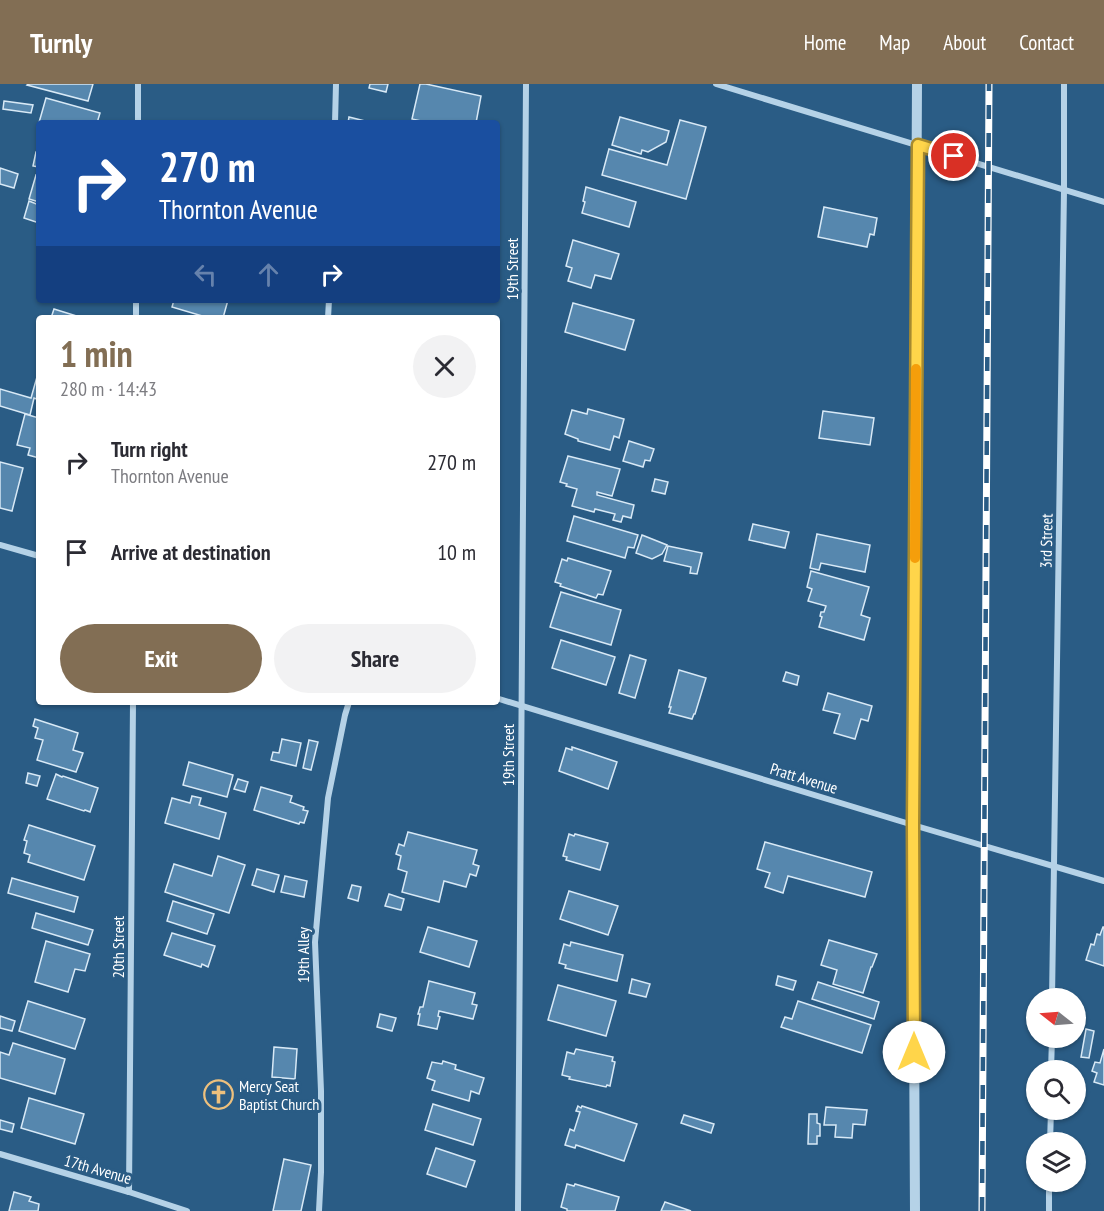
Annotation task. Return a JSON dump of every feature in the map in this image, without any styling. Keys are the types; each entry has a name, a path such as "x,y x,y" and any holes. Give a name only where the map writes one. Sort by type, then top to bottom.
{"street":[{"path":"138,84 138,120"},
{"path":"335,120 336,84"},
{"name":"19th Street","path":"518,1211 526,84"},
{"path":"716,84 1104,202"},
{"path":"915,1211 913,825 917,84"},
{"name":"3rd Street","path":"1052,988 1064,84"},
{"path":"0,545 36,555"},
{"name":"Pratt Avenue","path":"500,699 913,825 1104,880"},
{"name":"20th Street","path":"129,1192 133,705"},
{"name":"19th Alley","path":"319,1211 321,1091 315,942 328,798 348,705"},
{"name":"17th Avenue","path":"0,1154 187,1211"},
{"path":"1049,1192 1049,1211"}],"building":[{"path":"28,84 93,84 88,101"},
{"path":"370,84 388,84 386,92 369,88"},
{"path":"420,84 481,96 477,120 412,119"},
{"path":"46,98 100,113 98,120 40,120"},
{"path":"4,101 33,105 31,113 3,109"},
{"path":"620,117 669,131 666,142 648,152 642,150 641,154 612,145"},
{"path":"680,120 706,127 686,199 602,175 609,149 667,165"},
{"path":"0,168 18,174 14,188 0,184"},
{"path":"36,175 36,201 29,199"},
{"path":"586,187 636,202 629,227 582,213"},
{"path":"29,201 36,204 36,222 24,218"},
{"path":"824,207 877,218 874,235 870,234 867,247 818,237"},
{"path":"573,240 619,254 611,279 595,275 591,288 568,281 572,268 566,266"},
{"path":"173,303 227,303 224,315 199,315 172,307"},
{"path":"573,303 634,320 625,350 565,332"},
{"path":"54,309 73,315 52,315"},
{"path":"36,380 36,399 34,398 30,415 0,406 0,389 31,398"},
{"path":"588,409 624,419 619,438 614,436 610,450 578,441 565,434 572,410 587,414"},
{"path":"823,411 874,418 870,445 819,438"},
{"path":"25,414 36,417 36,457 28,455 30,448 17,445"},
{"path":"629,441 654,449 650,461 645,460 643,467 623,461"},
{"path":"568,456 620,469 612,496 597,492 597,495 634,505 631,518 623,516 621,522 613,520 615,514 595,509 594,512 572,506 577,489 560,482"},
{"path":"0,462 23,468 12,511 0,508"},
{"path":"655,479 668,482 665,494 652,491"},
{"path":"574,516 638,535 634,548 628,547 625,558 567,541"},
{"path":"753,524 789,532 785,548 749,540"},
{"path":"817,534 870,545 865,572 821,563 819,570 810,568"},
{"path":"642,535 667,545 662,554 652,559 636,553"},
{"path":"668,546 702,553 697,574 690,573 691,567 664,561"},
{"path":"568,558 611,571 603,595 598,594 596,598 560,586 561,584 555,582 562,559 567,561"},
{"path":"811,571 869,587 861,615 870,618 864,640 819,627 821,612 824,612 826,606 808,601 812,589 807,587"},
{"path":"561,592 621,610 611,645 550,627"},
{"path":"561,640 615,657 606,685 552,668"},
{"path":"630,655 646,660 635,698 619,693"},
{"path":"679,670 706,678 692,719 669,713"},
{"path":"786,672 799,676 797,685 783,681"},
{"path":"828,693 872,706 868,721 861,719 855,739 834,733 840,714 823,710"},
{"path":"35,719 78,733 73,750 83,753 76,772 37,760 43,740 35,738 38,728 33,726"},
{"path":"282,739 301,743 296,766 271,760 273,752 279,753"},
{"path":"309,740 318,742 311,770 303,768"},
{"path":"572,747 617,762 608,789 559,771 566,748 572,750"},
{"path":"189,762 233,775 227,797 183,785"},
{"path":"28,773 40,776 37,786 26,783"},
{"path":"56,774 98,788 90,812 47,799"},
{"path":"238,779 248,782 245,792 234,789"},
{"path":"261,787 292,796 290,802 308,811 304,823 299,824 254,810"},
{"path":"192,796 201,798 199,805 226,813 219,839 165,823 172,798 190,803"},
{"path":"29,825 95,846 84,880 28,862 30,855 24,853 27,841 24,840"},
{"path":"408,832 477,850 473,864 479,866 476,876 470,874 466,887 444,881 439,902 402,892 407,872 398,869 401,856 396,854 399,844 404,846"},
{"path":"569,834 608,843 600,870 566,860 567,857 563,856"},
{"path":"765,842 872,872 865,897 788,876 783,893 765,887 770,873 757,869"},
{"path":"218,856 245,865 229,913 165,892 174,864 212,876"},
{"path":"257,869 279,875 274,892 252,885"},
{"path":"285,876 307,881 304,897 281,892"},
{"path":"12,878 78,897 74,912 8,893"},
{"path":"352,885 361,887 358,901 348,898"},
{"path":"569,891 618,906 608,935 560,919"},
{"path":"389,894 404,899 401,910 385,906"},
{"path":"173,901 214,914 207,934 167,921"},
{"path":"36,913 93,930 88,945 32,928"},
{"path":"428,927 477,941 469,967 420,952"},
{"path":"1103,927 1104,966 1086,960 1091,944 1094,945 1097,934 1100,935"},
{"path":"172,933 215,946 208,967 202,964 201,967 164,955"},
{"path":"829,940 877,954 863,993 833,984 837,970 821,965"},
{"path":"46,941 90,954 85,971 75,969 68,992 35,982"},
{"path":"571,942 623,955 617,981 565,968 566,965 559,963 564,944 570,946"},
{"path":"778,976 796,981 793,990 776,985"},
{"path":"632,979 650,984 646,997 629,993"},
{"path":"429,981 475,993 472,1004 477,1005 473,1019 439,1011 437,1029 418,1025 420,1014 418,1014 420,1007 423,1007"},
{"path":"818,982 879,1002 874,1019 812,999"},
{"path":"558,985 616,1001 606,1036 548,1020"},
{"path":"28,1001 85,1019 75,1049 19,1031"},
{"path":"798,1001 871,1025 862,1053 781,1027 785,1017 792,1019"},
{"path":"380,1014 396,1018 392,1031 377,1027"},
{"path":"0,1016 15,1021 12,1031 0,1028"},
{"path":"1086,1029 1094,1031 1089,1058 1081,1057 1083,1048 1086,1048"},
{"path":"13,1043 65,1059 55,1094 0,1078 0,1052 9,1055"},
{"path":"274,1047 297,1049 295,1079 272,1077"},
{"path":"576,1049 613,1057 612,1061 615,1062 610,1086 569,1079 570,1077 562,1075 567,1052 574,1054"},
{"path":"1104,1049 1104,1085 1094,1082 1097,1073 1092,1071 1095,1062 1100,1063"},
{"path":"443,1061 456,1065 455,1069 484,1078 479,1094 471,1091 469,1101 432,1090 435,1081 427,1078 432,1062 442,1064"},
{"path":"29,1098 84,1114 75,1144 21,1128"},
{"path":"433,1104 481,1119 473,1145 425,1130"},
{"path":"578,1106 637,1124 624,1161 576,1145 575,1148 565,1145 570,1129 574,1131 580,1112 576,1111"},
{"path":"826,1107 867,1110 865,1125 853,1124 852,1138 835,1137 836,1125 824,1125"},
{"path":"809,1114 817,1114 817,1123 820,1124 817,1144 808,1144"},
{"path":"684,1115 714,1124 711,1133 681,1123"},
{"path":"0,1120 14,1124 12,1132 0,1129"},
{"path":"436,1148 475,1161 466,1187 427,1174"},
{"path":"284,1159 311,1165 301,1211 273,1211"},
{"path":"567,1184 574,1186 575,1184 619,1197 615,1211 567,1211 561,1207"},
{"path":"14,1192 31,1197 29,1201 39,1204 38,1211 9,1211"},
{"path":"665,1202 691,1211 661,1211"}],"railway":[{"path":"982,1211 989,84"}],"slow traffic":[{"path":"915,558 916,369"}],"place":[{"name":"Mercy Seat Baptist Church","path":"218,1095"}],"route":[{"path":"914,1052 913,825 918,145 954,156"}]}
